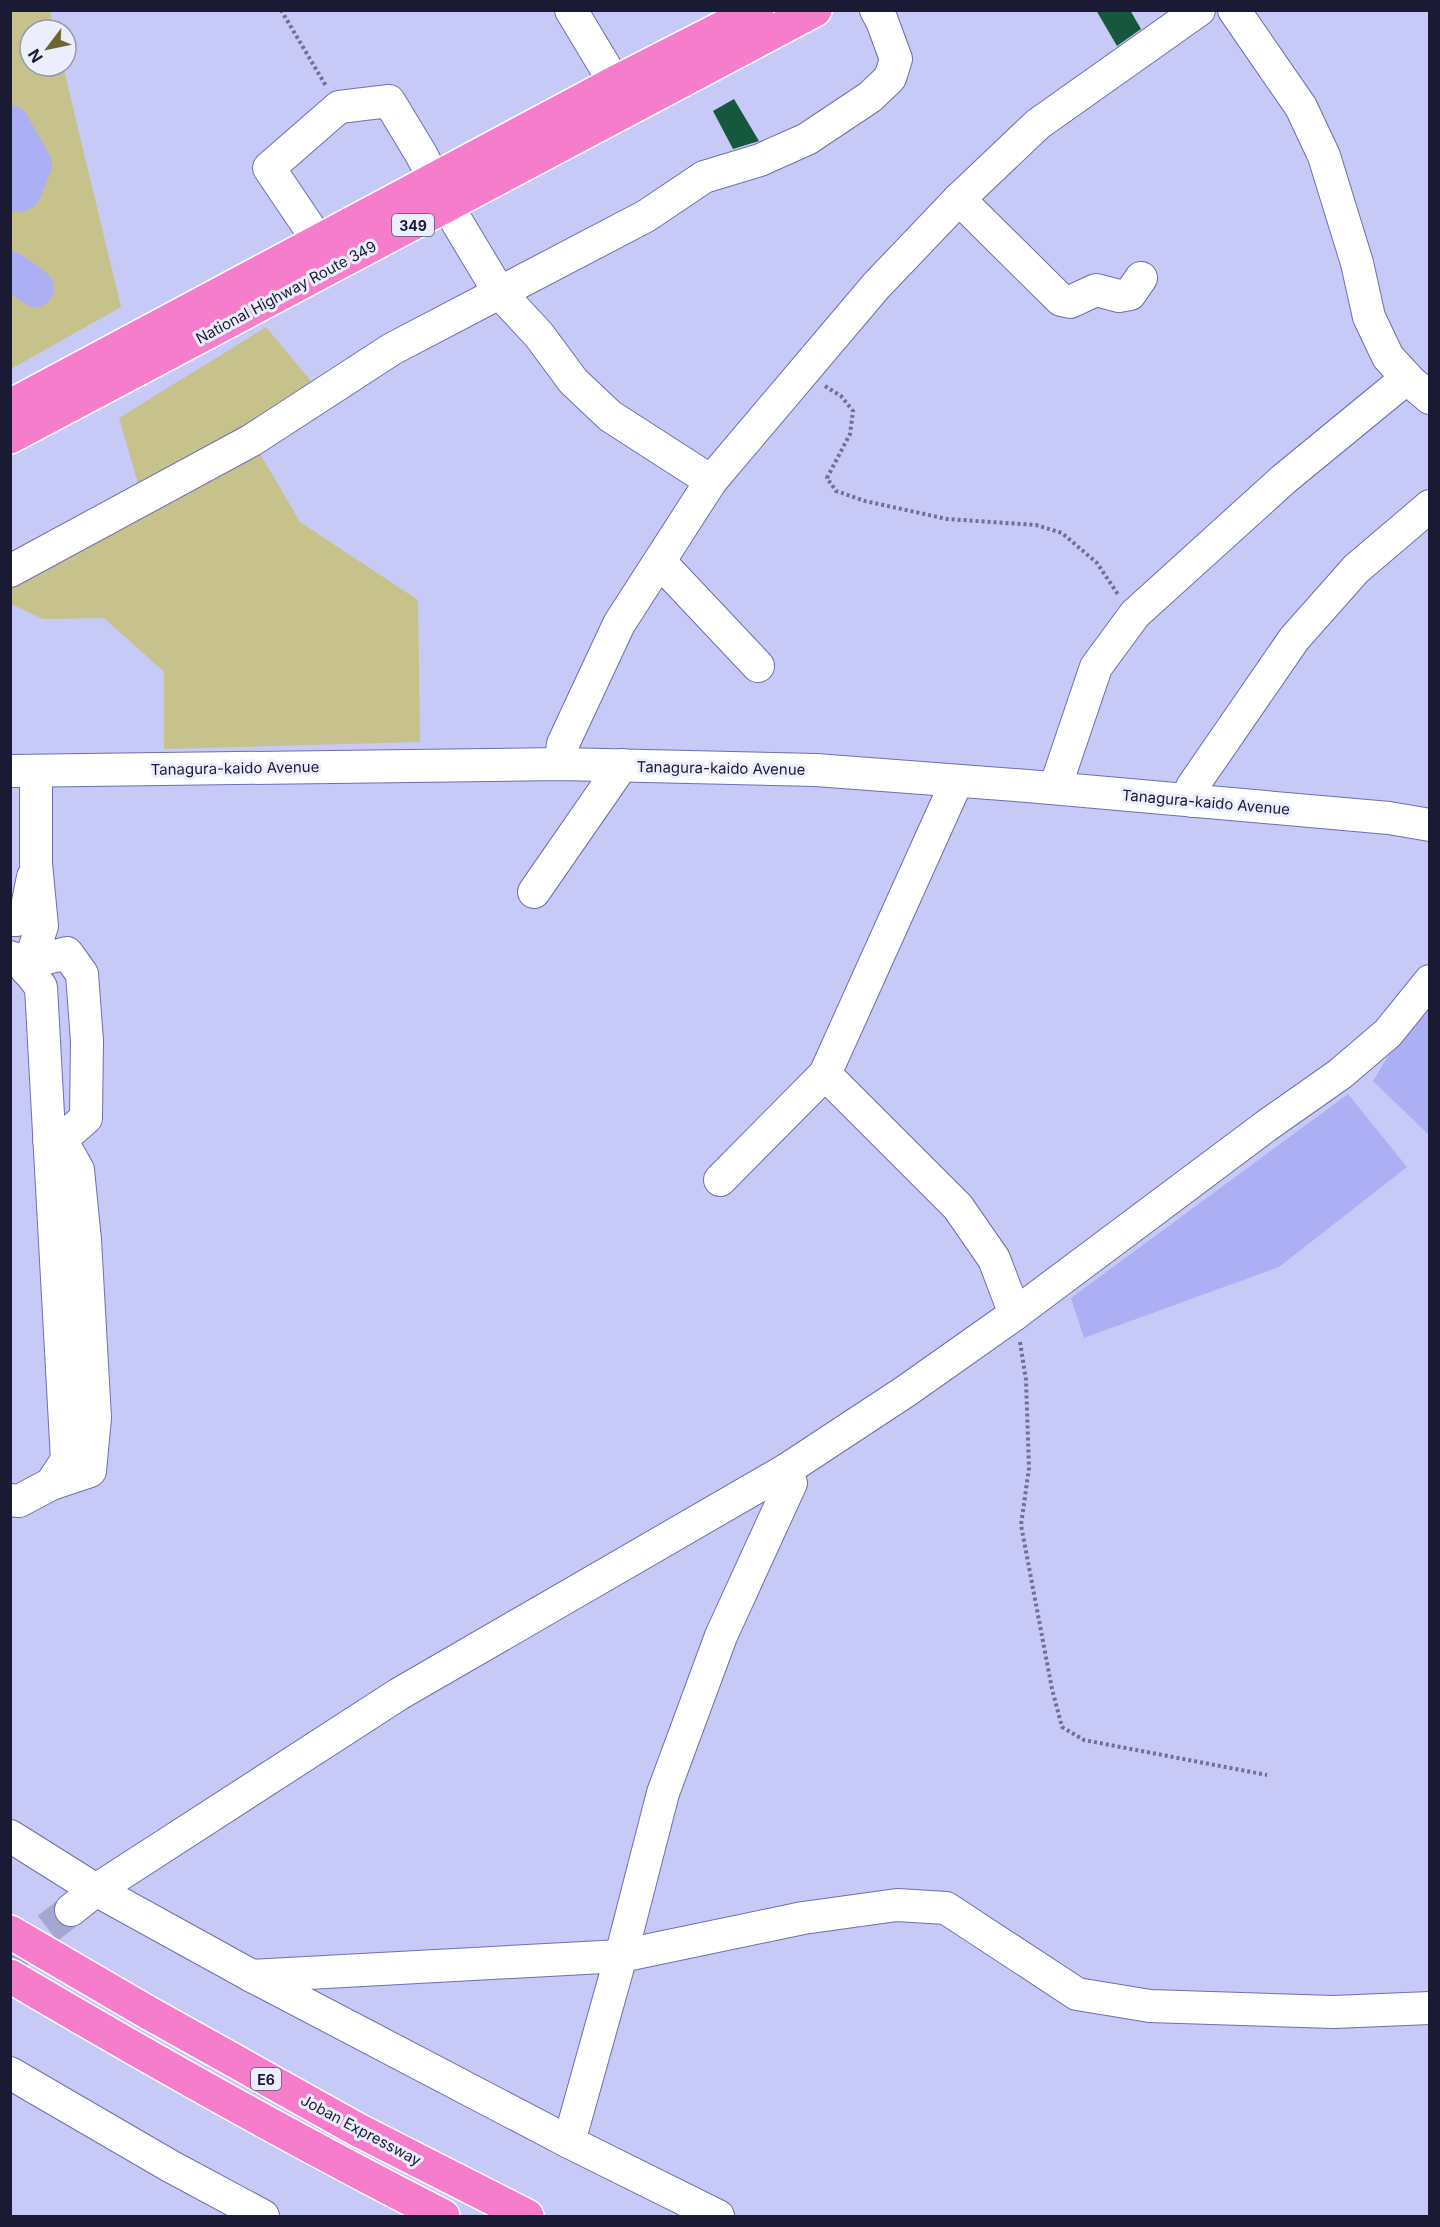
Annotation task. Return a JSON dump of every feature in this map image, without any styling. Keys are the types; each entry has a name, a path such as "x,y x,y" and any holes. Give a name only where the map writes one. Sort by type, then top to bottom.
{"highway":[{"name":"National Highway Route 349","path":"10,437 441,193 623,95 757,10"},
{"name":"National Highway Route 349","path":"623,95 815,10"},
{"name":"National Highway Route 349","path":"10,406 319,242 441,193"},
{"name":"Joban Expressway","path":"10,1932 358,2130 527,2217"},
{"name":"E6","path":"10,1976 125,2044 327,2157 442,2217"}],"street":[{"path":"571,10 623,95"},
{"path":"10,571 252,440 392,349 646,216 704,177 760,160 807,139 870,98 890,78 896,58 876,10"},
{"path":"560,764 563,744 619,624 711,481 802,372 876,286 959,199 1038,124 1199,10"},
{"path":"1055,788 1096,667 1135,614 1284,479 1418,388 1388,357 1369,317 1357,263 1324,156 1301,107 1234,10"},
{"path":"319,242 269,168 339,107 389,101 499,292 539,335 573,381 610,416 711,481"},
{"path":"959,199 1061,300 1070,302 1096,290 1119,296 1130,294 1141,278"},
{"path":"1193,801 1192,787 1294,639 1356,569 1430,506"},
{"path":"660,562 759,666"},
{"name":"Tanagura-kaido Avenue","path":"23,771 560,764 816,770 1055,788 1389,818 1430,825"},
{"path":"534,892 622,765"},
{"path":"15,960 42,926 23,771"},
{"path":"720,1180 825,1074 957,781"},
{"path":"10,920 16,920 27,907 36,864"},
{"path":"15,960 39,960 67,952 82,974 87,1041 86,1118 55,1140"},
{"path":"10,1500 19,1500 51,1484 67,1460 55,1140 41,987 15,960"},
{"path":"71,1910 96,1890 399,1695 786,1470 906,1391 1015,1314 1266,1126 1340,1074 1388,1033 1430,981"},
{"path":"825,1074 958,1207 994,1259 1015,1314"},
{"path":"569,2142 621,1956 663,1793 721,1636 791,1483 786,1470"},
{"path":"10,1836 96,1890 252,1976 569,2142 718,2217"},
{"path":"252,1976 621,1956 803,1918 897,1905 946,1908 1077,1994 1150,2006 1334,2012 1430,2008"},
{"path":"10,2073 263,2217"}],"path":[{"path":"281,10 339,107"},
{"path":"802,372 842,396 853,411 850,434 827,478 836,491 865,501 947,519 1036,525 1062,533 1096,563 1121,598 1122,632"},
{"path":"1015,1314 1026,1380 1029,1468 1021,1525 1052,1689 1062,1727 1084,1740 1267,1775"}],"shaded area":[{"path":"11,10 50,11 51,18 18,18 18,78 66,78 121,307 11,369"},
{"path":"266,327 315,386 248,433 300,522 418,600 420,742 164,749 164,672 104,618 43,619 11,604 11,584 145,508 119,418"}],"water":[{"path":"1429,1009 1429,1135 1373,1081 1390,1053"},
{"path":"1348,1094 1407,1167 1279,1267 1084,1338 1071,1298"}],"building":[{"path":"1096,10 1130,10 1141,29 1117,46"},
{"path":"734,99 759,141 733,149 713,111"}],"waterway":[{"path":"10,124 33,164 22,192 10,193"},
{"path":"10,270 35,288"}],"tunnel":[{"path":"10,1958 71,1910"}]}
